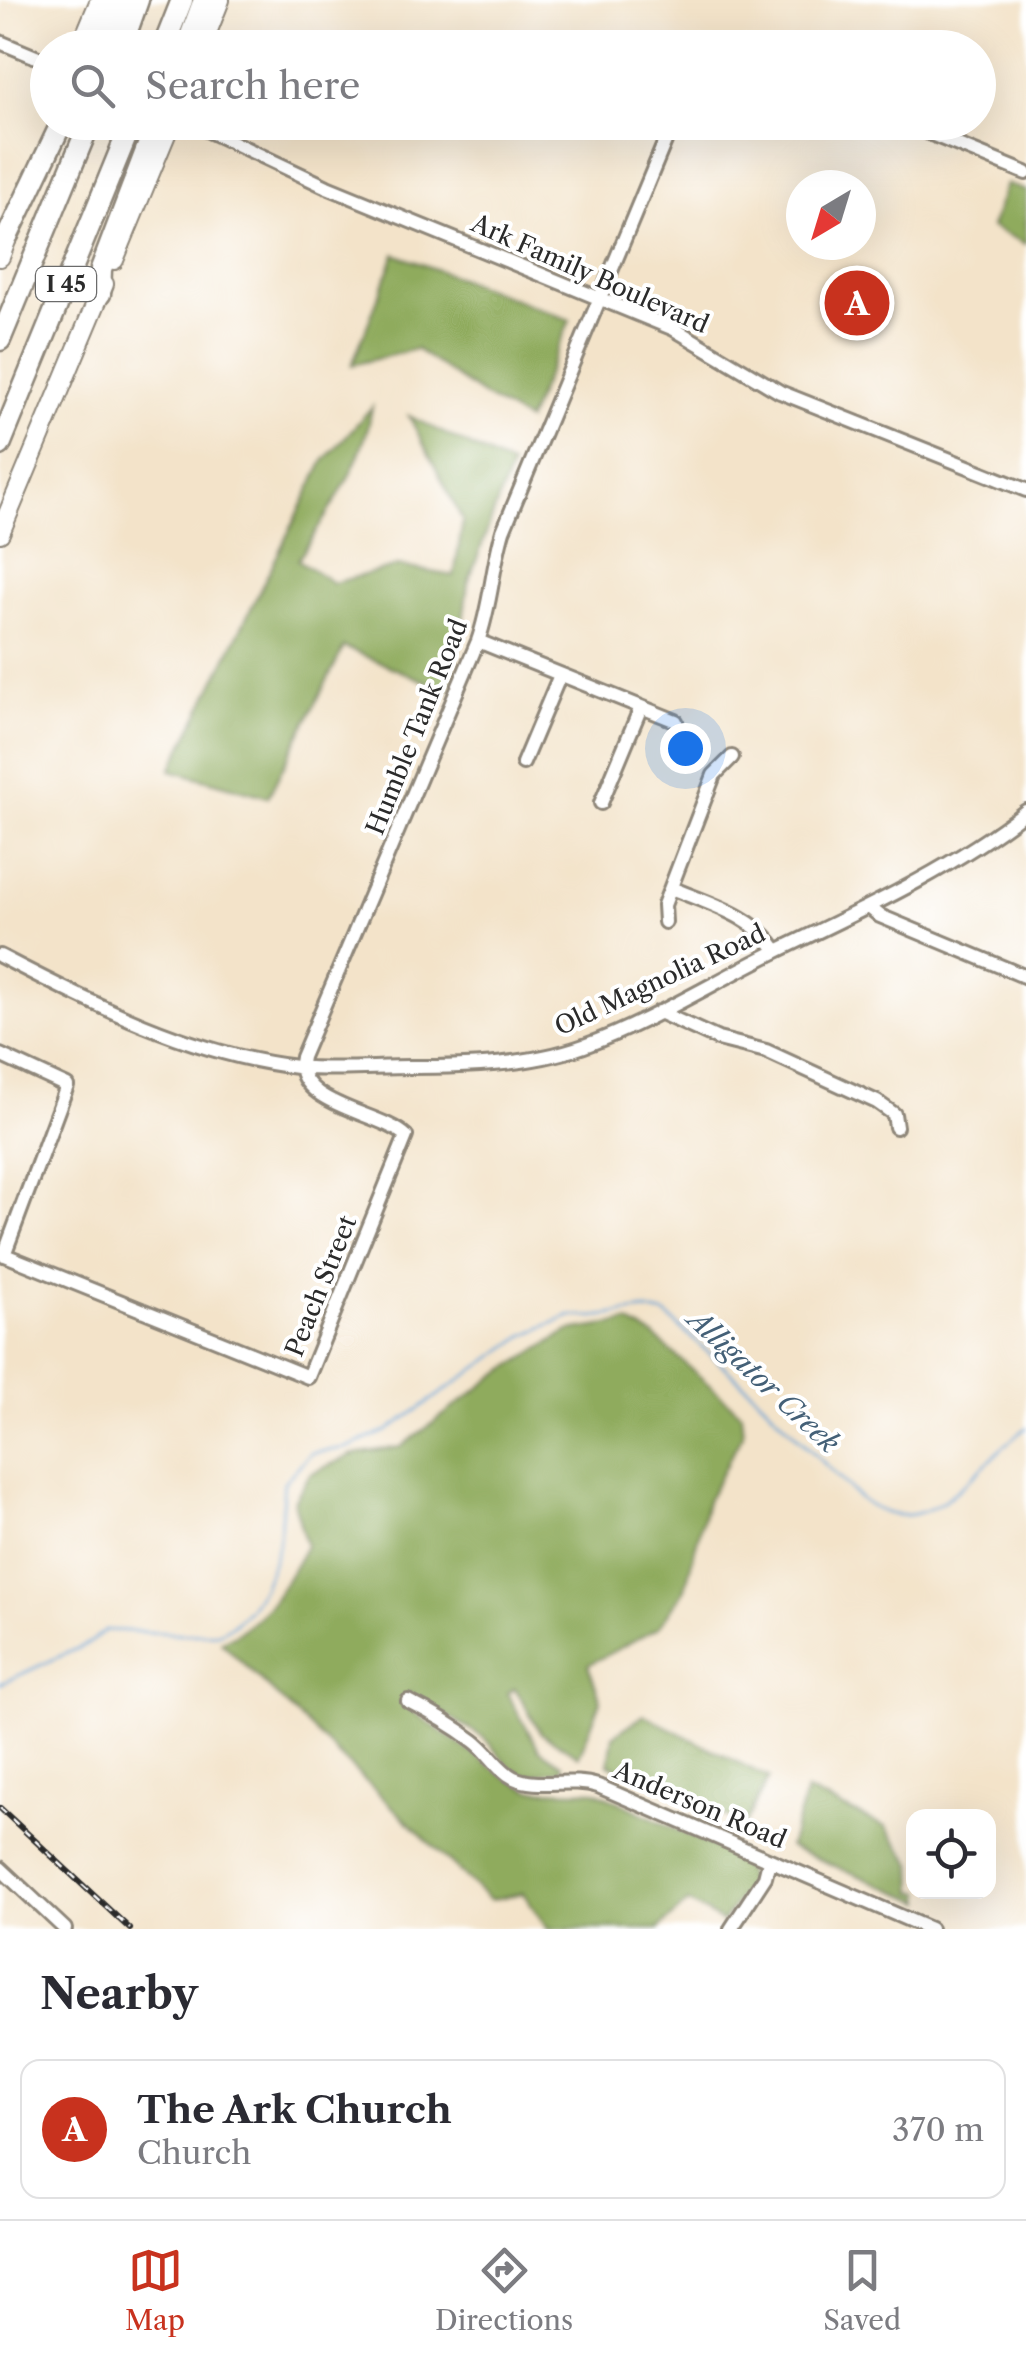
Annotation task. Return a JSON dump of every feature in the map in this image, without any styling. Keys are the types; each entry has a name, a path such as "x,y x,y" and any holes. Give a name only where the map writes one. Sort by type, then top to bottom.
{"highway":[{"path":"106,30 120,0"},
{"path":"127,30 138,0"},
{"path":"170,30 182,0"},
{"path":"193,30 204,0"},
{"path":"8,235 53,140"},
{"name":"I 45","path":"0,340 83,140"},
{"name":"I 45","path":"0,445 125,140"},
{"path":"100,294 101,269 150,140"}],"main road":[{"path":"88,30 100,0"},
{"path":"208,30 220,0"},
{"path":"0,257 44,140"},
{"path":"0,532 164,140"}],"street":[{"path":"0,42 30,54"},
{"name":"Ark Family Boulevard","path":"228,140 328,188 674,329 780,392 1026,490"},
{"name":"Humble Tank Road","path":"300,1067 478,641 492,597 494,566 503,531 666,140"},
{"path":"946,140 1026,173"},
{"path":"478,641 676,721"},
{"path":"524,763 560,675"},
{"path":"602,803 641,707"},
{"path":"665,922 662,911 714,775 732,757"},
{"name":"Old Magnolia Road","path":"0,956 128,1018 198,1044 300,1067 443,1067 524,1060 584,1046 659,1012 869,907 1026,811"},
{"path":"671,888 751,922 777,951"},
{"path":"869,907 880,916 1026,977"},
{"path":"659,1012 718,1039 766,1051 878,1102 894,1114 896,1128"},
{"path":"0,1055 67,1086 2,1254"},
{"name":"Peach Street","path":"2,1254 308,1378 406,1136 320,1094 305,1080 300,1067"},
{"name":"Anderson Road","path":"408,1700 474,1741 506,1774 518,1780 572,1780 598,1786 930,1929"},
{"path":"731,1929 765,1877 769,1862"},
{"path":"0,1868 65,1929"}],"green space":[{"path":"1006,184 1026,191 1026,244 991,227"},
{"path":"395,254 570,320 527,421 416,349 352,365"},
{"path":"372,407 353,468 298,560 333,583 398,566 454,576 463,521 409,416 511,466 468,583 461,638 448,691 344,647 268,797 171,770 324,461"},
{"path":"628,1322 654,1336 741,1413 743,1433 707,1501 685,1589 659,1627 588,1665 601,1701 579,1756 541,1733 515,1688 507,1693 539,1749 563,1765 562,1770 527,1776 511,1768 484,1738 409,1693 401,1703 530,1790 596,1791 743,1861 750,1885 722,1922 688,1902 659,1929 548,1929 523,1893 489,1900 221,1642 262,1613 306,1546 294,1501 310,1474 354,1454 401,1447 498,1374 569,1331"},
{"path":"644,1715 769,1778 744,1825 609,1764 613,1736"},
{"path":"806,1791 886,1827 906,1854 906,1895 789,1847"}],"waterway":[{"name":"Alligator Creek","path":"0,1684 91,1642 105,1630 218,1633 233,1625 263,1588 272,1564 279,1541 284,1482 311,1453 346,1448 387,1431 523,1336 571,1316 645,1310 665,1314 755,1394 858,1497 883,1512 906,1515 928,1510 968,1481 1026,1428"}],"railway":[{"path":"0,1808 130,1929"}],"place":[{"name":"The Ark Church","path":"857,303"}]}
